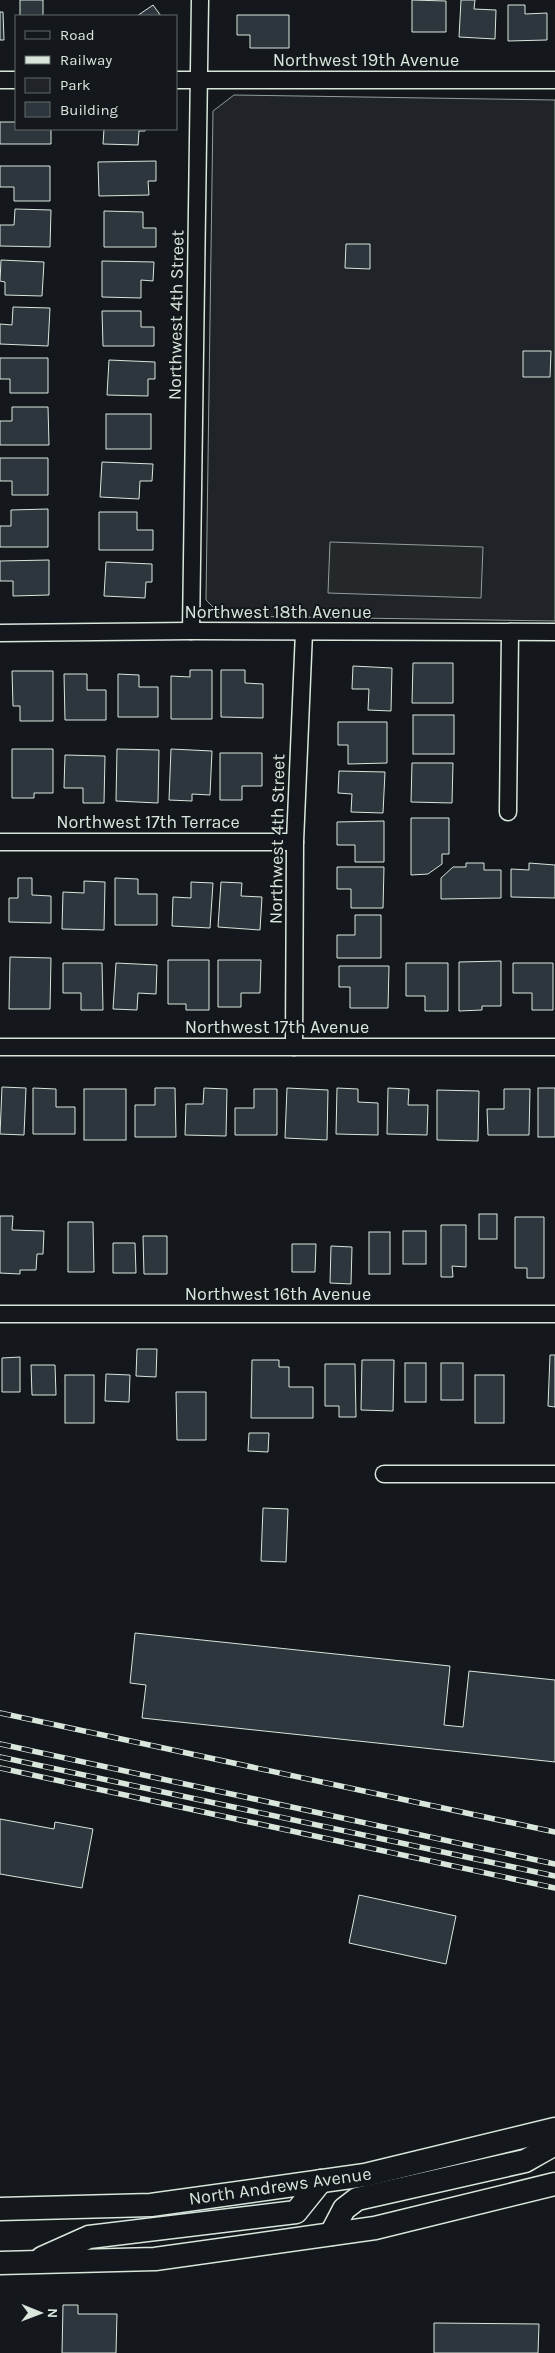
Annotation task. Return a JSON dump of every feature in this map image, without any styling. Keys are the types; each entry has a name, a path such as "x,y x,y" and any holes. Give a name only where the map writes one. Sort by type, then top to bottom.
{"main road":[{"name":"North Andrews Avenue","path":"0,2209 151,2205 365,2175 555,2129"},
{"path":"331,2234 344,2209 358,2199 525,2161 555,2144"},
{"path":"32,2262 89,2237 296,2212 321,2181"},
{"path":"0,2263 155,2259 375,2228 555,2184"}],"street":[{"name":"Northwest 4th Street","path":"191,631 200,0"},
{"path":"0,80 15,80"},
{"name":"Northwest 19th Avenue","path":"178,80 555,80"},
{"name":"Northwest 18th Avenue","path":"0,633 191,631 555,632"},
{"name":"Northwest 4th Street","path":"294,1048 295,842 304,632"},
{"path":"508,812 510,632"},
{"name":"Northwest 17th Terrace","path":"0,842 295,842"},
{"name":"Northwest 17th Avenue","path":"0,1048 555,1048"},
{"name":"Northwest 16th Avenue","path":"0,1314 555,1314"},
{"path":"384,1474 555,1474"}],"green space":[{"path":"234,95 555,100 555,621 222,616 206,600 213,111"}],"shaded area":[{"path":"330,542 483,547 481,598 328,593"}],"building":[{"path":"20,0 43,0 43,15 20,15"},
{"path":"412,0 446,1 446,32 412,32"},
{"path":"461,0 475,0 474,9 496,10 495,39 459,37"},
{"path":"153,5 160,15 138,15"},
{"path":"508,5 525,5 525,14 547,13 547,40 508,41"},
{"path":"0,12 3,12 4,40 0,40"},
{"path":"237,15 289,15 289,48 250,48 250,35 237,35"},
{"path":"0,122 15,122 15,130 51,130 51,144 0,144"},
{"path":"104,130 145,130 139,131 138,145 103,144"},
{"path":"156,161 156,181 148,181 149,195 99,196 98,162"},
{"path":"0,166 50,166 50,201 14,201 14,187 0,187"},
{"path":"15,209 51,210 50,247 0,246 0,225 14,225"},
{"path":"104,211 143,212 143,228 156,228 156,247 104,247"},
{"path":"346,244 370,244 370,269 345,268"},
{"path":"1,260 44,262 42,296 5,295 5,282 0,281"},
{"path":"102,261 154,262 153,281 141,280 141,298 102,297"},
{"path":"13,307 50,308 48,346 0,344 0,324 12,325"},
{"path":"102,311 141,311 141,327 154,327 154,346 103,346"},
{"path":"523,351 551,351 550,377 523,377"},
{"path":"0,358 48,358 48,393 10,393 10,379 0,379"},
{"path":"109,360 155,362 155,379 148,379 148,396 107,395"},
{"path":"12,407 48,407 49,445 0,445 0,421 12,421"},
{"path":"106,414 151,414 151,449 106,449"},
{"path":"0,458 48,458 48,495 12,495 12,481 0,481"},
{"path":"102,462 153,464 152,481 140,481 139,499 100,497"},
{"path":"48,509 48,547 0,547 0,526 11,526 11,510"},
{"path":"99,512 137,512 137,530 153,530 153,550 99,550"},
{"path":"49,560 49,595 13,596 13,581 0,581 0,561"},
{"path":"106,562 152,564 152,582 146,582 145,598 104,596"},
{"path":"413,663 453,663 453,703 412,703"},
{"path":"353,666 392,668 391,711 368,710 369,689 352,689"},
{"path":"190,670 212,670 212,719 171,719 171,676 190,677"},
{"path":"221,670 245,670 245,683 263,684 263,718 221,717"},
{"path":"12,671 53,671 53,721 20,721 20,706 13,706"},
{"path":"64,674 87,674 87,690 106,690 106,720 65,720"},
{"path":"118,674 139,675 139,687 158,687 158,717 118,717"},
{"path":"413,715 454,715 454,754 413,754"},
{"path":"338,722 387,722 387,763 348,764 348,745 338,745"},
{"path":"12,749 53,749 53,793 34,793 34,798 12,798"},
{"path":"117,749 159,750 158,803 116,801"},
{"path":"171,749 212,751 210,795 192,794 192,801 169,800"},
{"path":"220,753 262,753 262,786 242,786 242,800 220,800"},
{"path":"65,755 105,756 104,803 83,803 83,788 64,788"},
{"path":"412,763 453,763 452,803 411,802"},
{"path":"339,771 385,772 383,813 351,812 352,794 338,793"},
{"path":"411,818 449,818 449,854 442,854 442,864 428,874 411,875"},
{"path":"384,821 384,862 355,862 355,845 337,845 337,822"},
{"path":"466,863 484,863 484,870 501,870 501,898 441,899 441,878 453,867 466,867"},
{"path":"529,863 555,865 555,898 511,897 511,869 529,870"},
{"path":"337,867 384,867 383,908 351,908 351,889 337,889"},
{"path":"18,878 32,878 32,895 51,896 51,923 9,922 9,898 18,898"},
{"path":"115,878 138,879 138,894 157,894 157,925 115,925"},
{"path":"84,881 105,882 104,930 62,929 63,892 84,893"},
{"path":"191,882 213,883 210,928 172,926 173,897 191,898"},
{"path":"221,882 242,883 241,896 262,897 260,930 218,927"},
{"path":"355,915 381,915 381,958 337,958 337,935 355,935"},
{"path":"10,957 51,958 50,1009 9,1009"},
{"path":"168,960 209,960 209,1010 186,1010 186,1004 168,1004"},
{"path":"218,960 261,960 260,993 241,993 241,1007 218,1007"},
{"path":"501,961 501,1006 482,1006 482,1010 459,1011 459,962"},
{"path":"63,963 102,963 103,1010 81,1010 81,993 63,993"},
{"path":"116,963 157,965 156,994 138,993 137,1010 113,1009"},
{"path":"406,963 448,963 448,1011 425,1011 425,996 406,996"},
{"path":"513,963 553,963 553,1010 532,1010 532,993 513,993"},
{"path":"339,966 389,966 388,1008 350,1008 350,987 339,987"},
{"path":"2,1087 26,1088 24,1135 0,1134"},
{"path":"33,1088 56,1089 56,1107 75,1107 75,1134 33,1134"},
{"path":"155,1088 175,1088 176,1137 135,1137 135,1105 155,1105"},
{"path":"204,1088 227,1089 226,1136 185,1135 186,1104 203,1104"},
{"path":"287,1088 328,1090 327,1140 285,1138"},
{"path":"337,1088 358,1089 358,1102 378,1103 378,1135 336,1134"},
{"path":"388,1088 409,1089 408,1105 428,1105 427,1135 387,1134"},
{"path":"538,1088 555,1088 555,1137 538,1137"},
{"path":"84,1089 126,1089 126,1140 84,1140"},
{"path":"254,1089 277,1089 277,1135 235,1135 235,1108 254,1108"},
{"path":"504,1089 530,1089 529,1135 488,1135 487,1109 504,1109"},
{"path":"437,1090 479,1091 478,1141 437,1140"},
{"path":"479,1214 497,1214 497,1239 479,1239"},
{"path":"0,1216 13,1216 12,1230 44,1231 43,1254 37,1254 36,1270 20,1270 20,1274 0,1273"},
{"path":"515,1217 544,1217 544,1278 527,1278 527,1268 515,1268"},
{"path":"68,1222 93,1222 94,1272 68,1272"},
{"path":"441,1225 466,1225 466,1267 452,1266 453,1277 441,1277"},
{"path":"403,1231 426,1231 426,1264 403,1264"},
{"path":"369,1232 390,1232 390,1274 369,1274"},
{"path":"143,1236 167,1236 167,1274 144,1274"},
{"path":"113,1243 135,1243 136,1273 113,1273"},
{"path":"292,1244 316,1244 315,1272 292,1272"},
{"path":"331,1246 352,1247 351,1284 330,1283"},
{"path":"137,1349 157,1349 156,1377 136,1376"},
{"path":"550,1355 555,1355 555,1407 548,1406"},
{"path":"20,1357 20,1392 2,1392 2,1358"},
{"path":"252,1360 279,1360 279,1367 289,1367 289,1387 313,1387 313,1418 251,1418"},
{"path":"362,1360 394,1360 393,1411 361,1410"},
{"path":"405,1363 426,1363 426,1402 405,1402"},
{"path":"441,1363 463,1363 463,1400 441,1400"},
{"path":"325,1364 355,1364 356,1417 339,1417 339,1406 325,1406"},
{"path":"31,1365 55,1365 56,1395 32,1395"},
{"path":"106,1374 130,1375 129,1402 105,1401"},
{"path":"65,1375 94,1375 94,1423 65,1423"},
{"path":"475,1375 504,1375 504,1423 475,1423"},
{"path":"176,1392 206,1392 206,1440 177,1440"},
{"path":"249,1433 269,1433 268,1452 248,1451"},
{"path":"263,1508 288,1509 286,1562 261,1561"},
{"path":"135,1633 450,1666 444,1725 463,1727 469,1671 555,1680 555,1762 142,1718 146,1685 130,1683"},
{"path":"0,1819 54,1829 55,1822 93,1829 82,1888 0,1874"},
{"path":"359,1895 456,1916 446,1964 349,1943"},
{"path":"63,2305 78,2305 78,2314 117,2314 116,2353 62,2353"},
{"path":"434,2323 539,2324 538,2353 434,2353"}],"railway":[{"path":"0,1713 555,1832"},
{"path":"0,1744 555,1864"},
{"path":"0,1757 555,1876"},
{"path":"0,1768 555,1888"}]}
